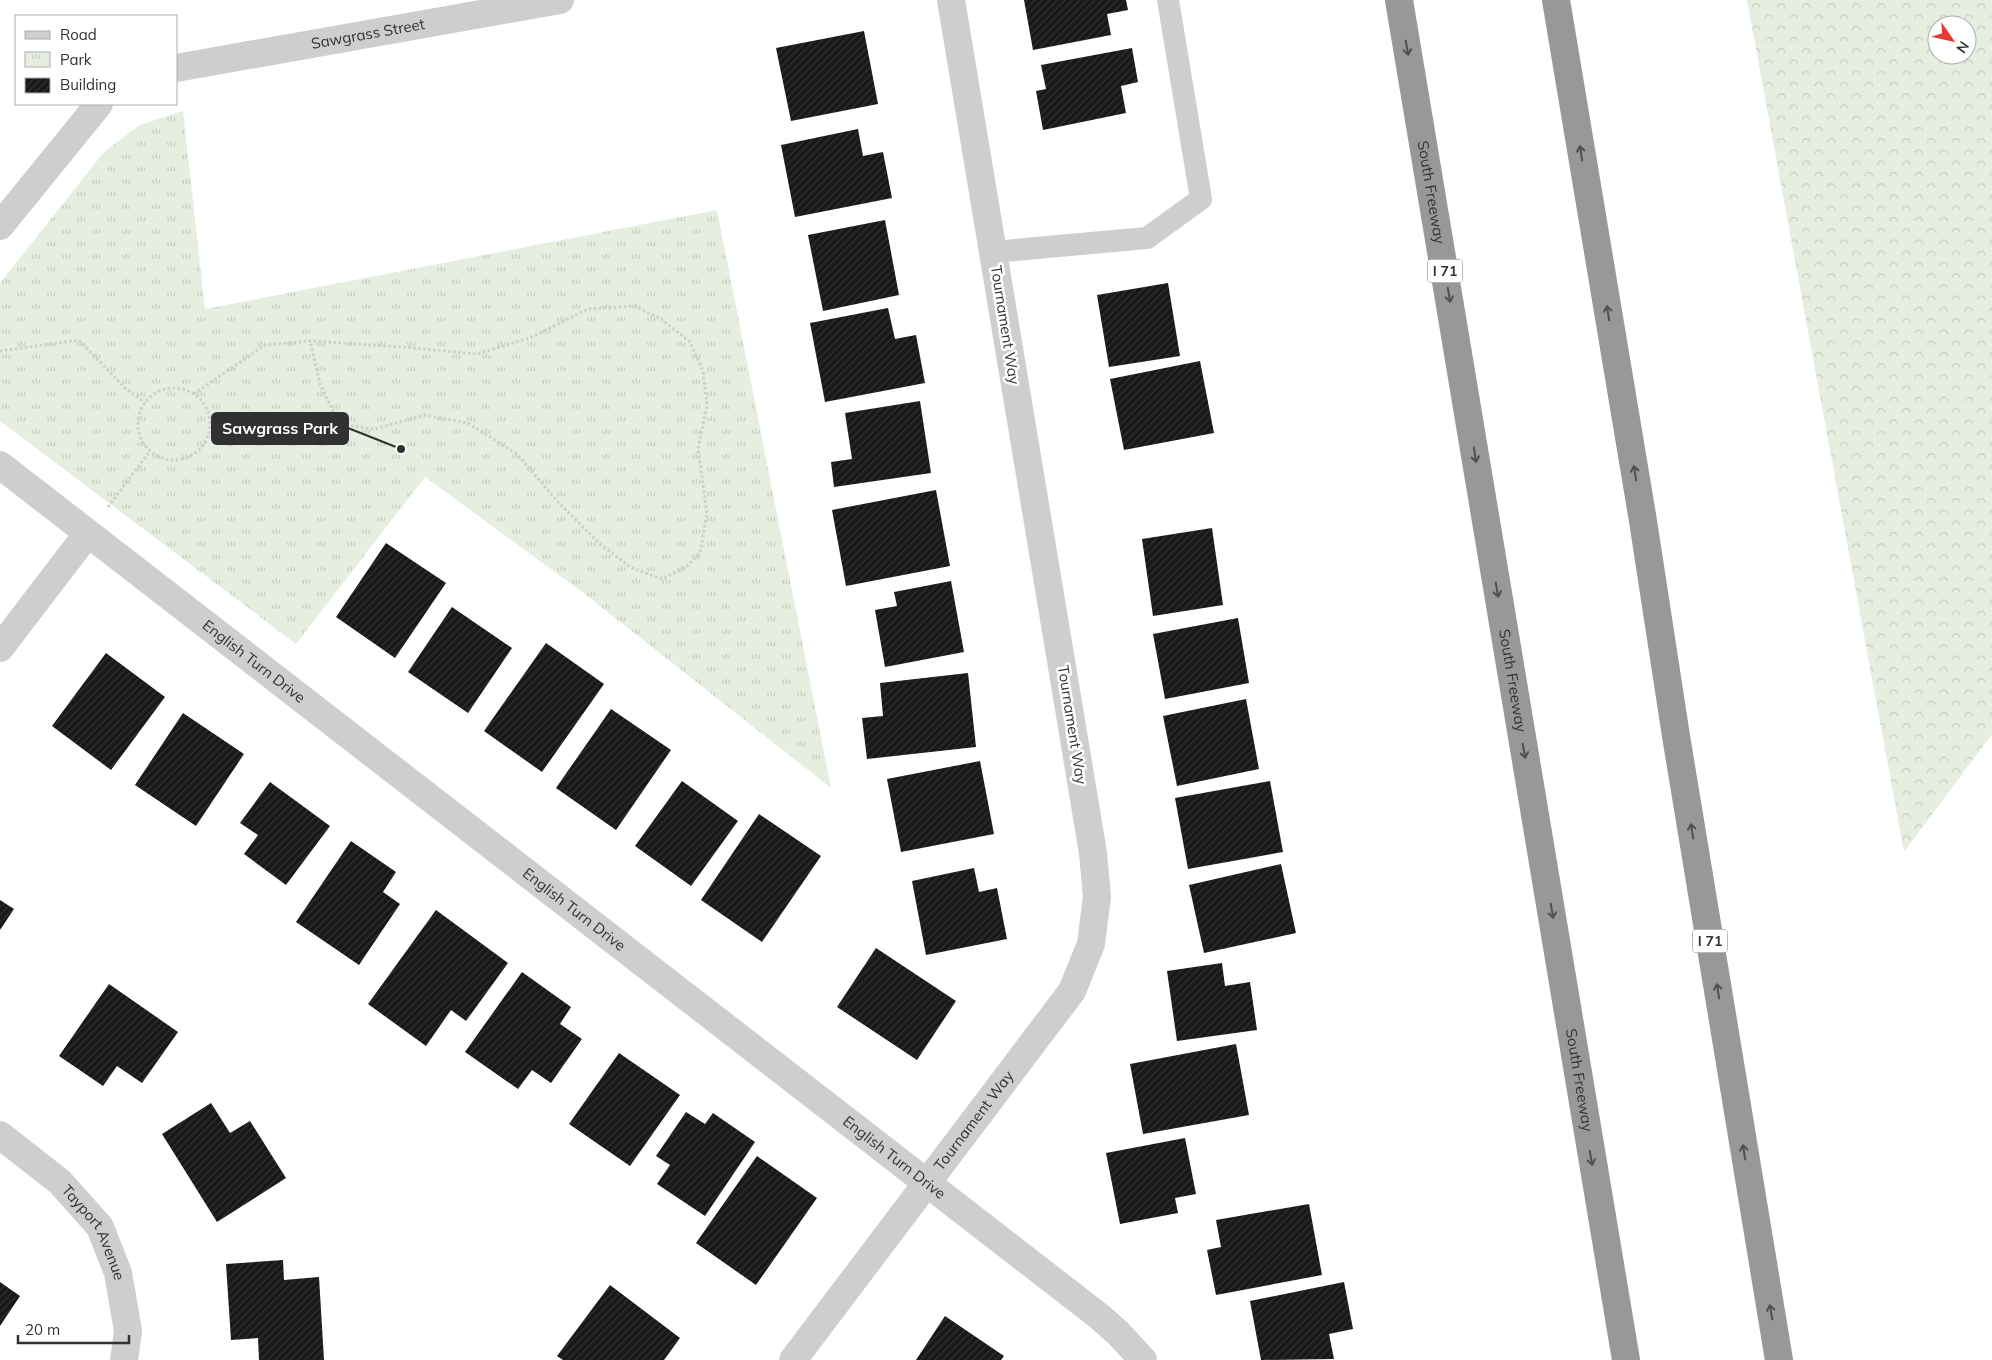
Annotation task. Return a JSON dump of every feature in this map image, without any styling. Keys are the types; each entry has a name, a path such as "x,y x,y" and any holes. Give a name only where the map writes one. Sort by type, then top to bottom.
{"highway":[{"name":"South Freeway","path":"1399,0 1626,1360"},
{"name":"I 71","path":"1556,0 1643,521 1682,775 1779,1360"}],"street":[{"name":"Sawgrass Street","path":"178,68 560,0"},
{"name":"Tournament Way","path":"793,1360 1072,991 1091,944 1097,897 1093,853 951,0"},
{"path":"0,226 98,105"},
{"name":"English Turn Drive","path":"0,465 1100,1317 1143,1360"},
{"path":"0,648 88,533"},
{"name":"Tayport Avenue","path":"0,1135 60,1182 100,1227 118,1273 128,1331 124,1360"}],"lane":[{"path":"993,252 1147,238 1200,199 1168,0"}],"path":[{"path":"194,394 265,346 310,341 477,354 530,338 588,309 634,306 661,318 690,342 703,371 707,405 698,449 707,513 700,553 686,567 662,579 632,568 600,544 558,502 518,455 468,423 424,415 375,429 353,426 345,422 336,417 320,384 310,341"},
{"path":"0,351 79,340 125,388 145,403"},
{"path":"173,388 194,394 203,402 209,419 208,436 203,446 194,454 177,460 160,457 150,451 143,443 139,433 138,423 145,403 152,395 173,388"},
{"path":"88,533 150,451"}],"green space":[{"path":"1747,0 1992,0 1992,734 1904,852"},
{"path":"183,111 205,309 717,210 831,788 581,591 425,477 296,644 0,421 0,283 104,152 140,125"}],"building":[{"path":"1024,0 1126,0 1128,10 1107,14 1111,35 1033,50"},
{"path":"864,31 878,104 791,121 776,48"},
{"path":"1132,48 1138,82 1121,86 1126,113 1043,130 1036,91 1046,89 1041,65"},
{"path":"858,129 863,156 883,152 892,198 795,217 781,145"},
{"path":"885,220 899,295 823,311 808,235"},
{"path":"1168,283 1180,356 1109,367 1097,295"},
{"path":"888,308 895,339 916,335 925,383 825,402 810,323"},
{"path":"1200,361 1214,433 1124,450 1110,379"},
{"path":"920,401 931,473 834,487 831,462 852,459 845,413"},
{"path":"936,490 950,566 846,586 832,510"},
{"path":"1212,528 1223,605 1153,616 1142,539"},
{"path":"386,543 446,583 395,658 336,617"},
{"path":"951,581 964,652 885,667 875,610 897,606 894,592"},
{"path":"452,607 512,648 468,713 408,672"},
{"path":"1238,618 1249,683 1165,699 1153,634"},
{"path":"546,643 604,684 542,772 484,731"},
{"path":"106,653 165,697 111,770 52,726"},
{"path":"968,673 976,747 867,759 862,718 883,716 880,683"},
{"path":"1246,699 1259,769 1177,786 1163,716"},
{"path":"611,709 671,750 616,830 556,788"},
{"path":"183,713 244,754 196,826 135,785"},
{"path":"980,761 994,834 901,852 887,779"},
{"path":"682,781 738,821 691,886 635,846"},
{"path":"1270,781 1283,852 1188,869 1175,798"},
{"path":"270,782 330,826 286,885 244,854 258,835 240,823"},
{"path":"759,814 821,856 762,942 701,900"},
{"path":"351,841 396,872 383,892 400,904 359,965 296,922"},
{"path":"1281,864 1296,933 1204,953 1189,885"},
{"path":"974,868 979,892 997,888 1007,939 926,955 912,881"},
{"path":"0,900 14,909 0,930"},
{"path":"436,910 508,963 466,1021 451,1010 426,1046 368,1004"},
{"path":"876,948 956,1001 917,1060 837,1007"},
{"path":"1222,963 1225,986 1250,982 1257,1030 1177,1041 1167,971"},
{"path":"522,972 571,1007 560,1024 582,1039 551,1083 532,1070 518,1089 465,1052"},
{"path":"109,984 178,1032 142,1083 117,1066 103,1086 59,1056"},
{"path":"1236,1044 1249,1115 1143,1134 1130,1064"},
{"path":"619,1053 680,1095 630,1166 569,1124"},
{"path":"211,1103 230,1133 250,1121 286,1178 217,1222 162,1134"},
{"path":"686,1112 705,1124 713,1113 755,1142 705,1216 657,1184 670,1165 656,1156"},
{"path":"1185,1138 1196,1194 1175,1198 1178,1213 1120,1224 1106,1153"},
{"path":"757,1156 817,1198 756,1285 696,1243"},
{"path":"1309,1204 1322,1275 1216,1295 1207,1250 1221,1247 1216,1220"},
{"path":"283,1260 284,1280 319,1277 324,1360 259,1360 258,1338 231,1340 226,1264"},
{"path":"0,1282 20,1296 0,1326"},
{"path":"1344,1282 1353,1329 1329,1334 1334,1359 1261,1360 1250,1301"},
{"path":"610,1285 680,1338 664,1360 563,1360 557,1356"},
{"path":"945,1316 1004,1356 1001,1360 916,1360"}],"place":[{"name":"Sawgrass Park","path":"401,449"}]}
